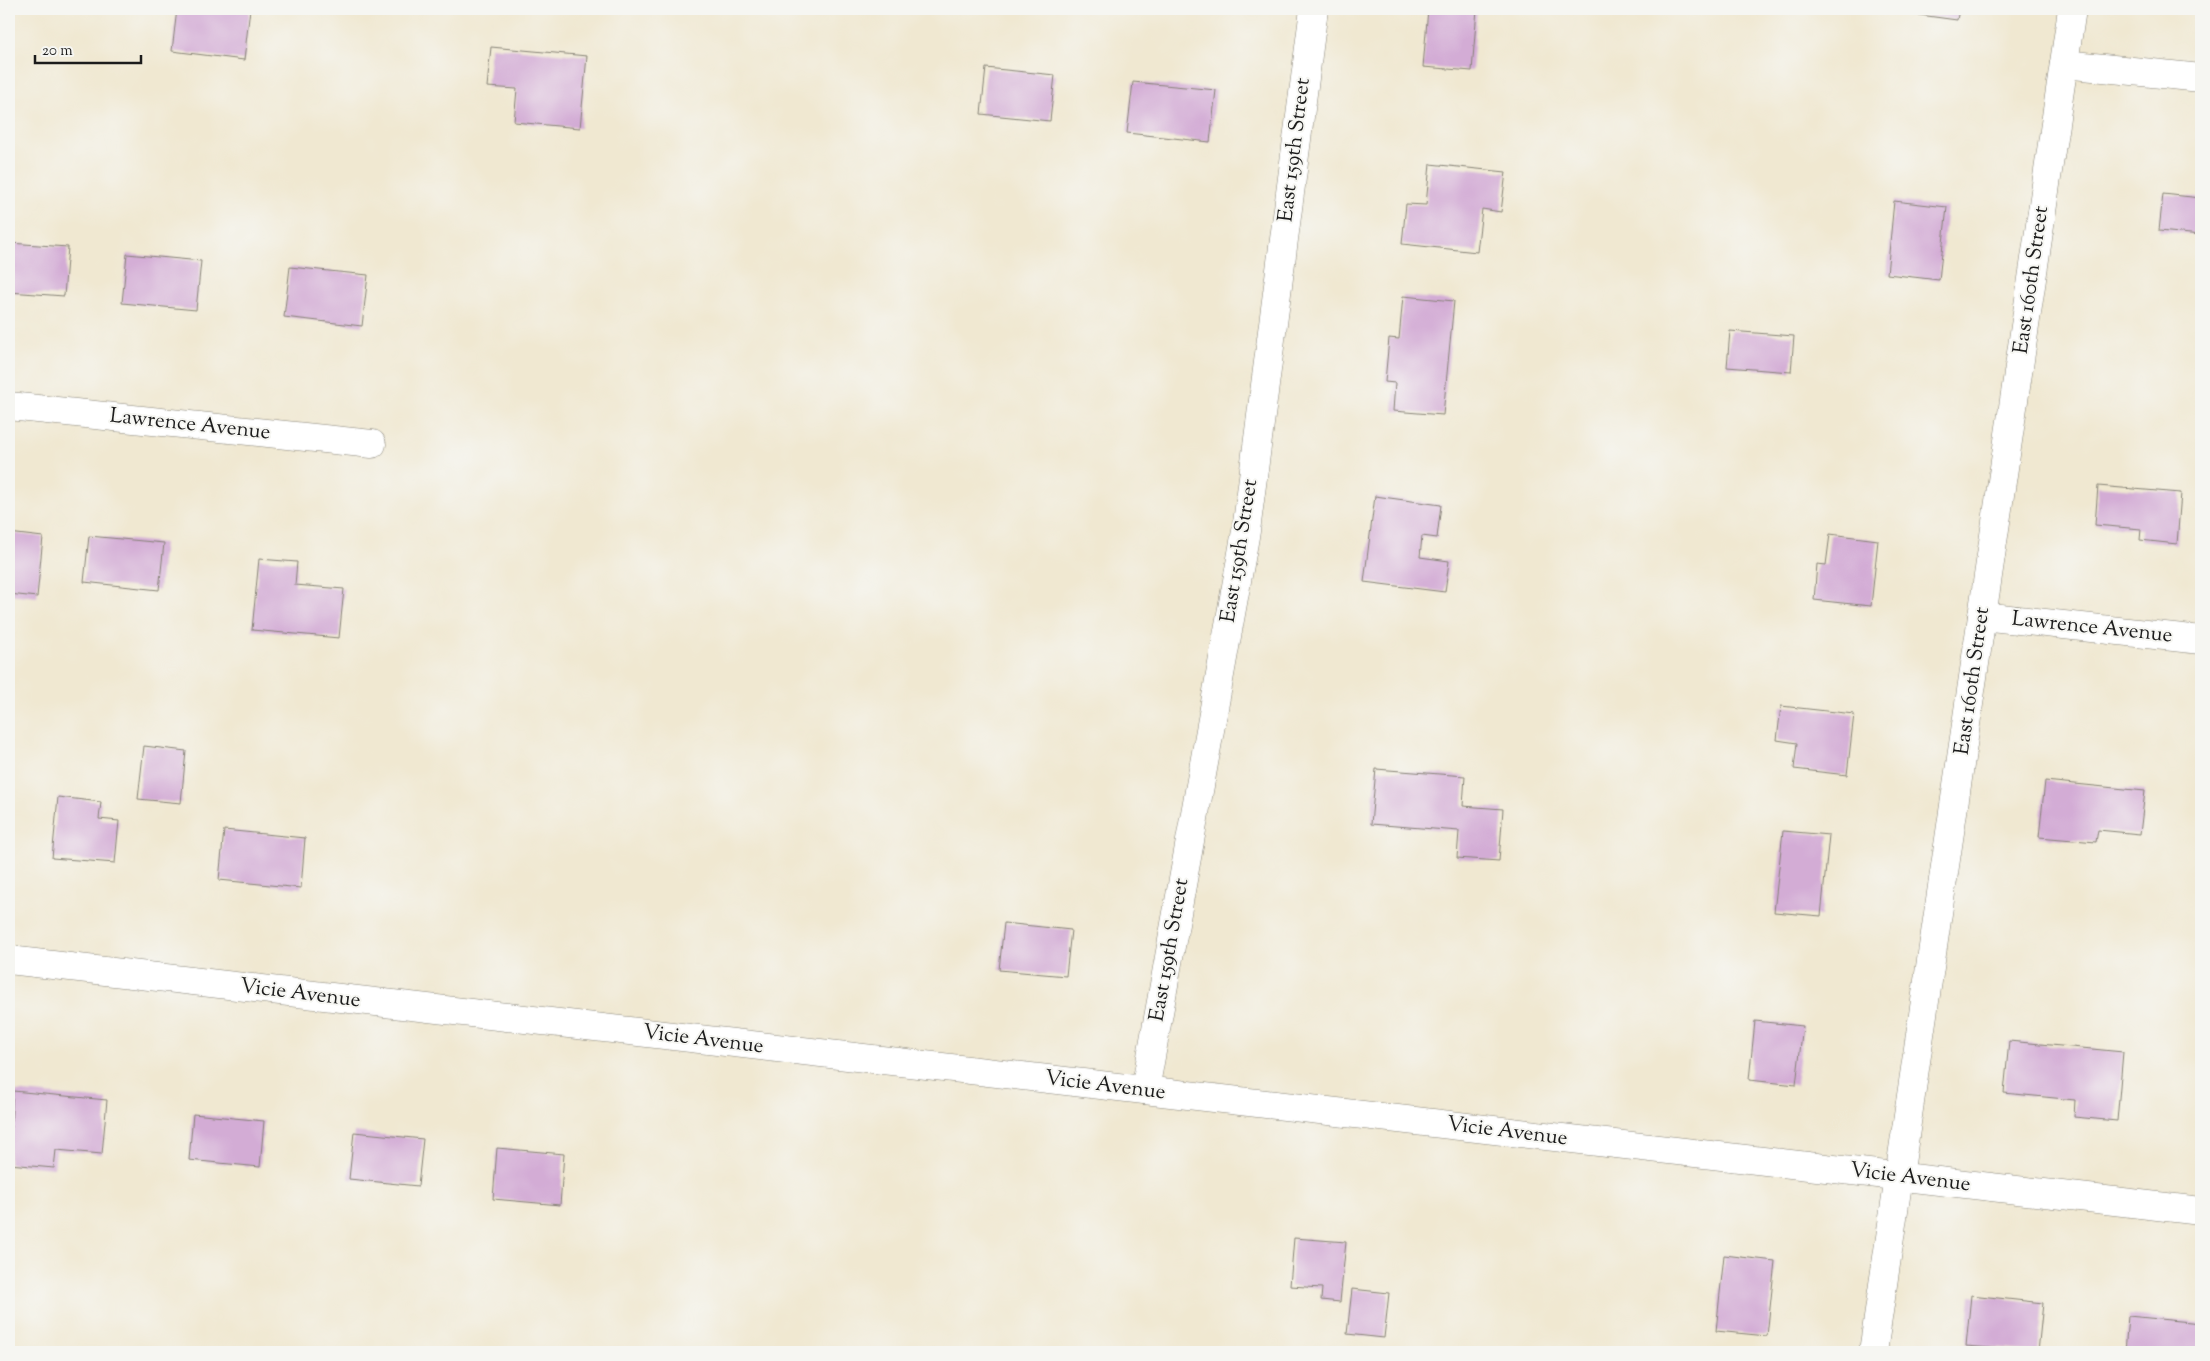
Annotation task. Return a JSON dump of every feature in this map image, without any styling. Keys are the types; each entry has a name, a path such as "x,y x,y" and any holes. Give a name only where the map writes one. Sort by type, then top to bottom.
{"street":[{"name":"East 159th Street","path":"1145,1090 1246,531 1314,9"},
{"name":"East 160th Street","path":"1873,1352 2072,9"},
{"path":"2064,64 2201,78"},
{"name":"Lawrence Avenue","path":"9,406 372,444"},
{"name":"Lawrence Avenue","path":"1982,616 2201,640"},
{"name":"Vicie Avenue","path":"9,960 2201,1211"}],"building":[{"path":"177,9 250,9 244,60 172,51"},
{"path":"1428,9 1477,9 1472,71 1423,67"},
{"path":"1891,9 1959,9 1957,20 1890,11"},
{"path":"491,47 587,56 580,128 514,122 517,89 487,87"},
{"path":"986,68 1055,75 1050,121 981,114"},
{"path":"1133,82 1216,90 1210,142 1127,133"},
{"path":"1430,164 1506,172 1501,212 1482,209 1477,252 1402,244 1406,204 1426,205"},
{"path":"2163,194 2201,198 2201,235 2159,231"},
{"path":"1894,201 1947,207 1939,280 1887,274"},
{"path":"9,243 68,247 64,296 9,292"},
{"path":"127,254 201,261 196,310 122,303"},
{"path":"290,267 368,275 362,326 284,317"},
{"path":"1403,296 1454,301 1443,415 1393,411 1395,383 1385,382 1389,338 1399,339"},
{"path":"1730,331 1794,336 1791,372 1727,367"},
{"path":"2098,486 2181,493 2177,544 2140,540 2141,529 2095,525"},
{"path":"1375,496 1441,505 1437,538 1422,536 1420,557 1449,561 1445,592 1364,582"},
{"path":"9,533 43,537 37,597 9,594"},
{"path":"1830,534 1878,540 1871,606 1814,600 1817,564 1826,565"},
{"path":"89,536 164,543 159,590 84,582"},
{"path":"259,559 297,562 295,585 344,589 339,638 252,630"},
{"path":"1781,706 1854,714 1847,775 1794,769 1797,743 1777,740"},
{"path":"144,746 186,751 181,803 138,799"},
{"path":"1376,769 1465,776 1463,806 1503,809 1499,861 1457,858 1459,831 1371,824"},
{"path":"2045,781 2145,791 2140,834 2098,830 2096,842 2039,837"},
{"path":"58,797 101,802 99,819 119,821 115,863 52,858"},
{"path":"224,830 305,838 301,888 219,880"},
{"path":"1783,831 1829,835 1821,916 1774,912"},
{"path":"1004,923 1071,930 1066,976 999,970"},
{"path":"1755,1021 1803,1026 1796,1085 1749,1080"},
{"path":"2009,1041 2123,1052 2117,1121 2074,1117 2075,1100 2004,1093"},
{"path":"13,1091 107,1100 102,1154 56,1150 54,1168 9,1164"},
{"path":"193,1114 264,1121 260,1167 189,1160"},
{"path":"354,1132 423,1139 418,1186 349,1179"},
{"path":"497,1148 564,1154 560,1205 493,1199"},
{"path":"1294,1238 1346,1242 1340,1302 1321,1300 1322,1288 1290,1286"},
{"path":"1724,1255 1775,1261 1767,1336 1716,1331"},
{"path":"1352,1289 1389,1293 1384,1338 1347,1334"},
{"path":"1971,1295 2043,1303 2038,1352 1966,1346"},
{"path":"2128,1316 2201,1323 2198,1352 2125,1352"}]}
